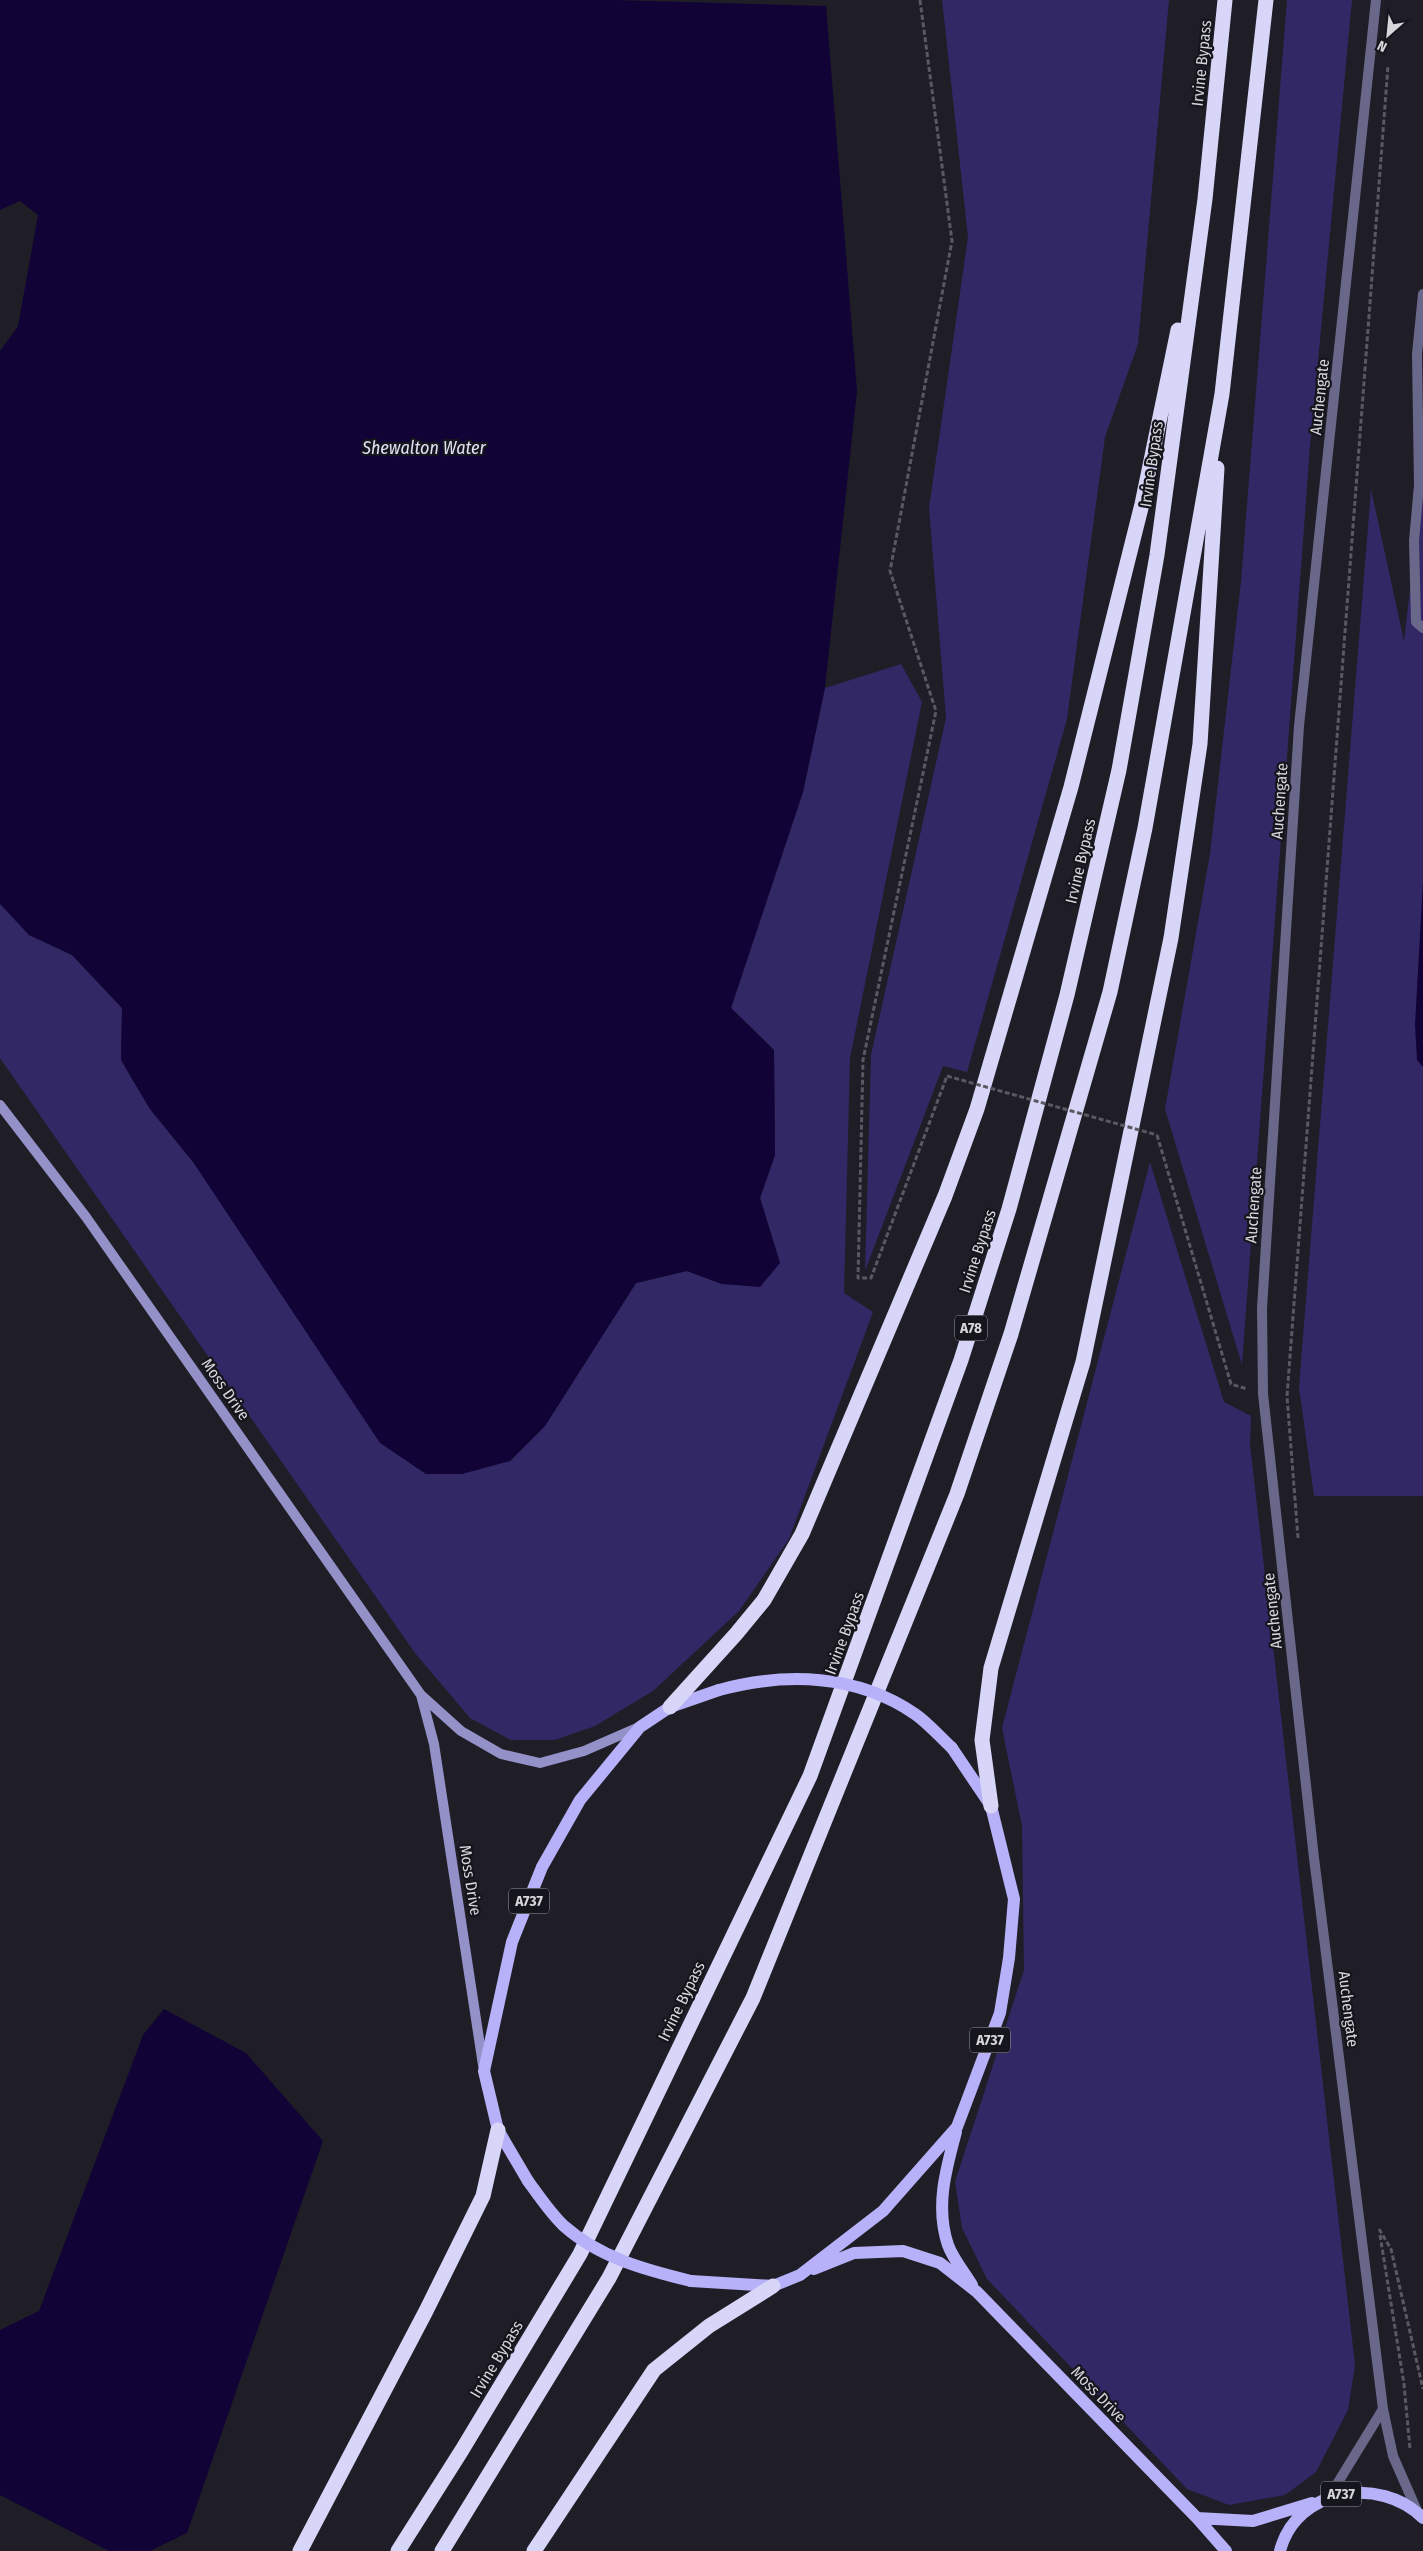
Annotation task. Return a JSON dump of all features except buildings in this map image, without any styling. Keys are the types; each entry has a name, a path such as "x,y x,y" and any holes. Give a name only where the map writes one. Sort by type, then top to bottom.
{"highway":[{"name":"Irvine Bypass","path":"398,2551 462,2450 580,2254 810,1776 961,1360 1014,1191 1067,995 1119,770 1157,555 1205,198 1225,0"},
{"name":"A78","path":"442,2551 609,2278 753,1998 957,1494 1011,1334 1110,992 1145,828 1222,394 1266,0"},
{"path":"670,1707 764,1600 802,1534 945,1196 977,1109 1068,796 1100,674 1142,504 1205,198"},
{"path":"991,1806 982,1740 991,1668 1083,1362 1171,938 1200,744 1222,394"},
{"path":"300,2551 421,2320 483,2196 498,2130"},
{"path":"534,2551 654,2370 709,2326 773,2286"}],"main road":[{"name":"Moss Drive","path":"0,1105 86,1217 421,1695 461,1731 501,1754 540,1763 584,1751 640,1727"},
{"name":"A737","path":"795,1678 828,1679 870,1689 915,1714 952,1748 991,1806 1014,1899 1009,1958 1000,2013 957,2127 882,2211 800,2275 773,2286 691,2281 646,2270 605,2254 564,2226 528,2181 498,2130 484,2071 512,1942 542,1867 580,1800 640,1727 670,1707 742,1684 795,1678"},
{"name":"Moss Drive","path":"421,1695 434,1744 484,2071"},
{"name":"Moss Drive","path":"957,2127 942,2184 943,2222 948,2246 977,2292"},
{"name":"Moss Drive","path":"800,2275 854,2254 903,2251 940,2263 977,2292 1197,2518 1226,2551"},
{"name":"A737","path":"1197,2518 1253,2520 1352,2492 1376,2493 1420,2516"},
{"name":"A737","path":"1280,2551 1283,2539 1299,2516 1326,2498"}],"street":[{"name":"Auchengate","path":"1376,0 1299,726 1262,1308 1263,1394 1314,1858 1383,2409 1393,2456 1420,2516"},
{"path":"1423,294 1417,354 1421,488 1414,541 1416,622 1423,628"},
{"path":"1326,2498 1383,2409"}],"path":[{"path":"920,0 952,241 890,571 936,711 863,1060 858,1278 871,1278 947,1076 1156,1135 1231,1384 1263,1394 1286,1396"},
{"path":"1298,1543 1286,1396 1388,59"},
{"path":"1379,2224 1404,2384 1411,2457"},
{"path":"1380,2232 1391,2249 1423,2389"}],"shaded area":[{"path":"942,0 1169,0 1138,344 1105,437 1067,719 967,1072 943,1066 865,1271 871,1055 946,718 929,508 968,237"},
{"path":"1287,0 1352,0 1310,446 1242,1365 1165,1109 1210,854 1241,581"},
{"path":"1423,478 1423,1496 1314,1496 1299,1387 1371,489 1404,641"},
{"path":"901,664 922,702 850,1058 844,1293 873,1312 789,1539 739,1611 653,1691 595,1726 555,1740 511,1740 470,1718 415,1653 0,1058 0,902 29,935 72,955 122,1008 121,1060 150,1109 193,1162 510,1461 545,1426 636,1283 687,1271 722,1284 780,1263 760,1198 775,1155 774,1050 731,1008 803,792 825,688"},
{"path":"1150,1162 1224,1402 1251,1416 1250,1444 1355,2365 1348,2410 1316,2472 1285,2495 1229,2505 1187,2489 987,2279 962,2228 955,2182 1024,1970 1022,1826 1002,1728"}],"water":[{"name":"Shewalton Water","path":"0,0 614,0 826,6 857,391 825,688 803,792 731,1008 774,1050 775,1155 760,1198 780,1263 760,1287 722,1284 687,1271 636,1283 545,1426 510,1461 462,1474 426,1474 380,1443 193,1162 150,1109 121,1060 122,1008 72,955 29,935 0,904 0,351 18,326 38,215 20,201 0,210"},
{"path":"1423,881 1423,1067 1417,1060 1415,1025"},
{"path":"164,2009 246,2053 323,2141 187,2533 150,2551 109,2551 0,2495 0,2330 39,2311 143,2035"}]}
